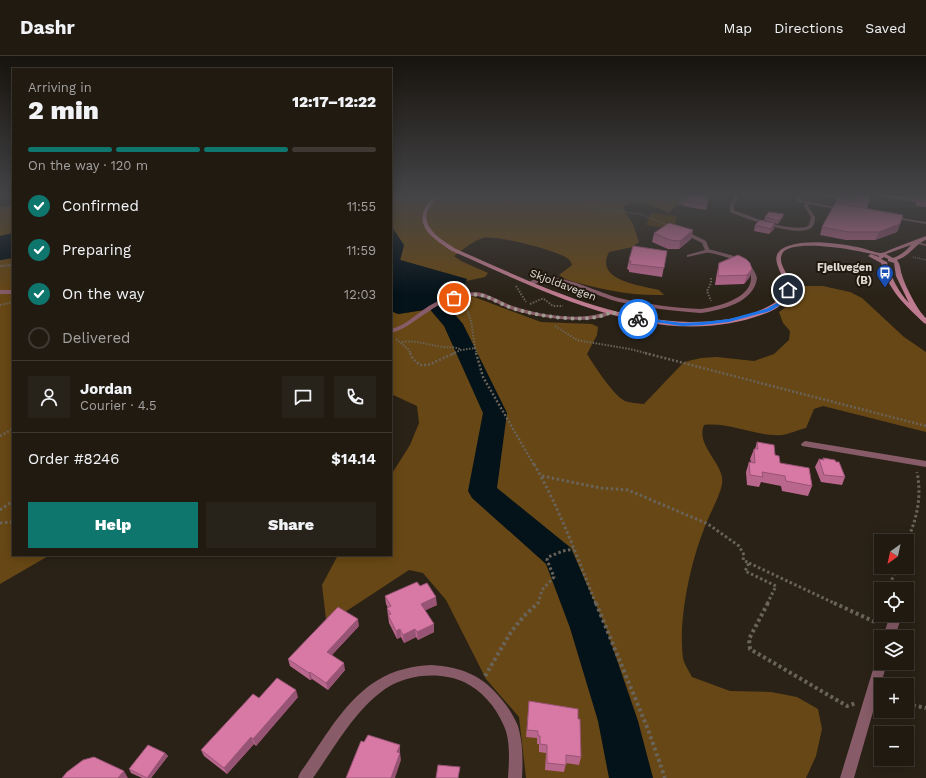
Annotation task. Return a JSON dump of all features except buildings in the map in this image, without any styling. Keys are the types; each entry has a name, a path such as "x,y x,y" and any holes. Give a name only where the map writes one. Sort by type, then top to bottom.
{"main road":[{"name":"Skjoldavegen","path":"428,229 435,237 454,250 609,314 650,321 682,324 703,324 752,315 768,310 779,304 785,298 788,290 788,283 779,261 782,251 796,245 828,245 894,260"},
{"path":"926,238 881,257 888,277 902,299 926,322"},
{"path":"916,242 914,247 894,260 899,278 917,313"}],"street":[{"path":"531,283 538,280 551,279 618,300 694,311 715,309 740,298 753,284 755,277 752,270 745,264 708,251"},
{"path":"805,444 926,464"},
{"path":"305,778 348,716 365,698 382,684 402,674 425,670 449,672 480,685 493,698 509,722 516,757 515,778"},
{"path":"847,778 879,670"}],"lane":[{"path":"676,229 704,242 708,251 689,256"},
{"path":"787,229 799,229"},
{"path":"916,242 926,245"},
{"path":"0,292 12,292"},
{"path":"392,331 406,326 440,302 464,295 476,294 489,297 514,308 538,314 584,319 609,314"}],"path":[{"path":"911,257 926,260"},
{"path":"0,266 12,265"},
{"path":"711,278 711,283 707,291 715,309"},
{"path":"513,282 528,304 543,299 554,306 562,307 567,305"},
{"path":"0,305 12,302"},
{"path":"473,303 469,304 466,308 471,320 475,348 483,377 541,476 574,549 649,732 665,778"},
{"path":"538,314 577,340 630,349 926,426"},
{"path":"392,337 402,342 409,350 413,359 420,365 428,365 461,350 475,348"},
{"path":"402,342 423,342 446,348 457,347 461,350"},
{"path":"0,436 12,430"},
{"path":"910,534 918,515 920,500 920,484 915,462"},
{"path":"541,476 601,488 628,490 708,524 739,546 744,555 743,560 874,622"},
{"path":"0,510 12,502"},
{"path":"0,523 12,522"},
{"path":"480,685 511,632 524,616 538,604 542,590 554,577 547,560 548,558 563,551 574,549"},
{"path":"749,563 745,571 776,586 748,639 750,649 847,706"},
{"path":"914,705 926,708"}],"shaded area":[{"path":"0,229 12,229 12,233 0,236"},
{"path":"392,229 404,245 400,260 467,279 461,292 441,299 424,310 398,314 392,311"},
{"path":"393,229 635,229 639,242 633,247 609,252 606,262 608,269 613,275 622,280 659,290 664,295 614,291 565,279 559,275 572,265 567,258 551,251 513,241 483,238 475,241 454,256 461,261 488,273 485,277 466,281 467,279 400,260 404,245"},
{"path":"12,233 12,258 0,260 0,236"},
{"path":"12,258 12,556 48,556 0,584 0,260"},
{"path":"801,286 823,286 850,292 862,298 904,337 926,352 926,432 823,406 814,409 806,428 782,435 762,434 724,426 704,425 702,433 704,440 720,470 722,484 699,543 686,593 682,627 683,658 685,665 692,677 730,691 771,692 797,697 818,709 822,729 816,756 806,778 526,778 519,717 486,679 446,600 423,573 409,570 345,612 327,628 322,585 337,556 392,556 392,473 410,445 419,423 417,406 392,394 392,311 398,314 424,310 441,299 461,292 541,322 592,324 598,327 597,335 587,354 590,359 620,398 627,402 644,404 684,362 701,358 717,357 754,361 774,354 789,340 790,331 783,323 779,312 793,301"}],"waterway":[{"path":"437,306 453,324 495,413 482,491 560,557 588,628 618,721 631,778"}],"way so far":[{"path":"454,298 476,294 489,297 514,308 538,314 584,319 606,315 611,312 638,319"}],"place":[{"name":"Fjellvegen (B)","path":"885,288"}],"route":[{"path":"638,319 682,324 703,324 729,320 768,310 779,304 785,298 788,290"}]}
